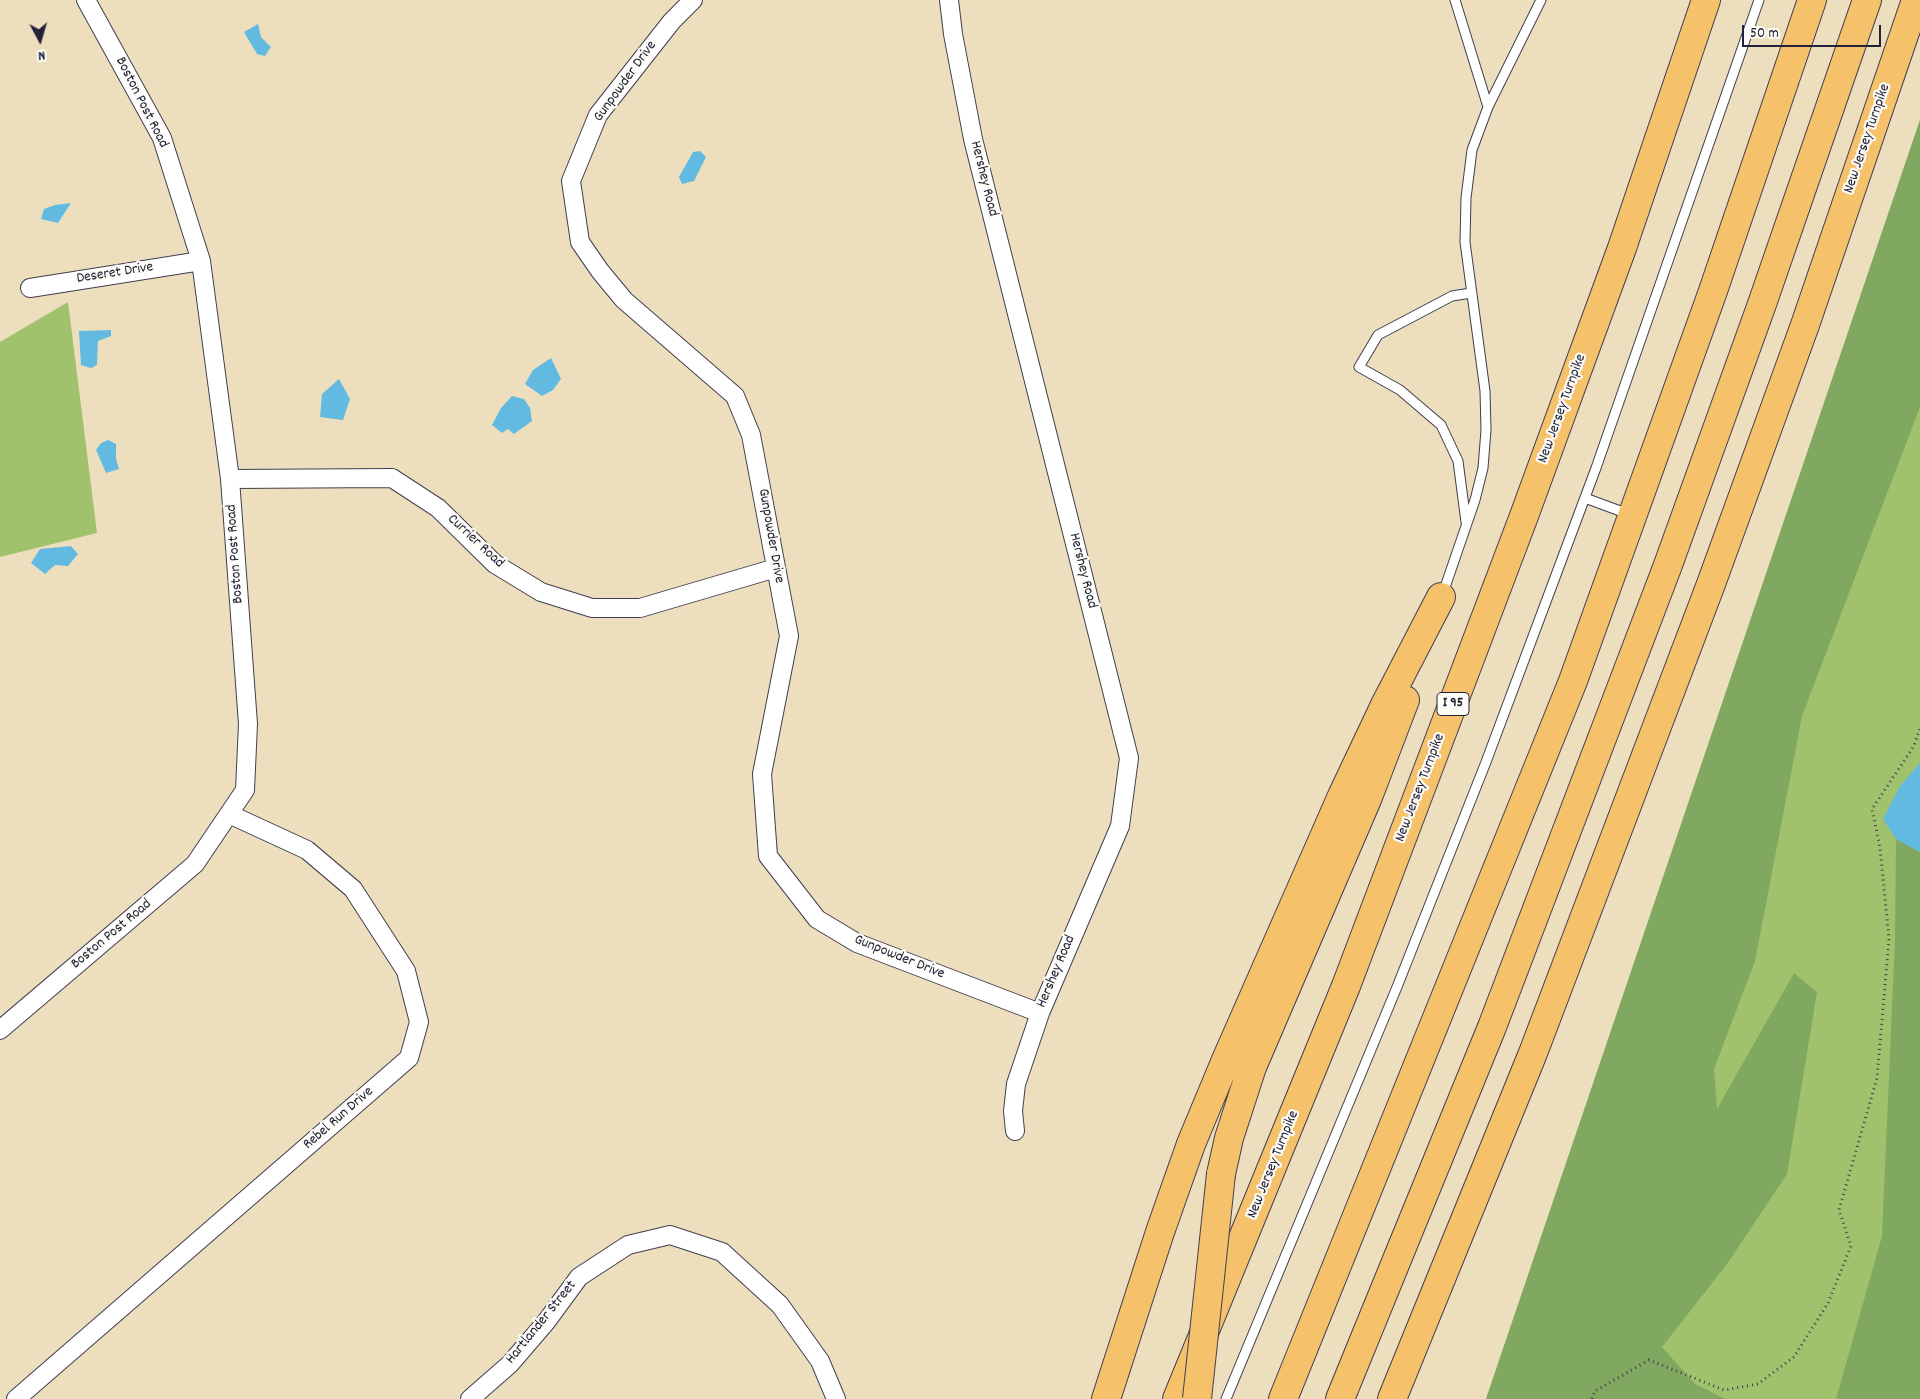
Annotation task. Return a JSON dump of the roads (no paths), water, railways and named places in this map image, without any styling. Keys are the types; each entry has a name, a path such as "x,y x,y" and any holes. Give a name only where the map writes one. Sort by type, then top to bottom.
{"highway":[{"name":"New Jersey Turnpike","path":"1177,1399 1346,986 1524,516 1622,248 1706,0"},
{"path":"1284,1399 1573,681 1713,291 1812,0"},
{"path":"1340,1399 1492,1027 1668,565 1766,294 1867,0"},
{"name":"New Jersey Turnpike","path":"1392,1399 1533,1053 1707,594 1805,324 1916,0"},
{"path":"1197,1399 1221,1174 1229,1138 1252,1067 1368,797 1441,597"},
{"path":"1106,1399 1160,1232 1191,1144 1226,1060 1342,796 1385,705 1441,597"}],"street":[{"name":"Boston Post Road","path":"0,1030 196,864 245,790 248,724 230,479 200,260 162,138 86,0"},
{"name":"Gunpowder Drive","path":"693,0 672,21 598,115 571,181 580,242 600,271 624,300 734,396 751,435 788,636 762,774 768,856 817,919 857,943 1040,1013"},
{"name":"Hershey Road","path":"949,0 953,34 973,140 1129,758 1120,826 1040,1013 1016,1084 1013,1111 1015,1132"},
{"name":"Deseret Drive","path":"30,288 200,260"},
{"name":"Currier Road","path":"230,479 392,478 438,508 495,564 541,592 592,608 640,608 776,568"},
{"name":"Rebel Run Drive","path":"16,1399 410,1058 419,1022 406,970 353,889 307,850 229,814"},
{"name":"Hartlander Street","path":"470,1399 510,1364 546,1322 579,1277 628,1245 670,1235 722,1252 780,1305 820,1361 836,1399"}],"lane":[{"path":"1455,0 1488,107"},
{"path":"1441,597 1467,524 1482,468 1486,430 1485,391 1465,242 1466,198 1472,150 1488,107 1541,0"},
{"path":"1226,1399 1404,969 1486,762 1585,498 1759,0"},
{"path":"1467,524 1458,460 1441,425 1400,390 1359,367 1378,335 1452,296 1471,293"},
{"path":"1585,498 1633,516"}],"water":[{"path":"258,24 261,37 271,47 265,56 257,54 244,32"},
{"path":"700,151 706,157 694,181 682,184 679,177 693,152"},
{"path":"71,203 58,223 41,219 44,209 55,205"},
{"path":"111,330 111,336 98,341 97,365 91,368 81,365 79,331"},
{"path":"551,358 561,379 553,390 542,396 525,384 533,370"},
{"path":"339,379 350,399 343,420 320,417 322,394"},
{"path":"512,396 524,399 530,408 532,421 514,434 508,429 502,433 492,425 501,408"},
{"path":"108,440 116,444 116,459 119,469 106,473 96,450 101,443"},
{"path":"71,546 78,554 68,566 55,565 45,574 31,563 40,549"},
{"path":"1920,763 1920,852 1896,839 1883,819 1900,786"}]}
